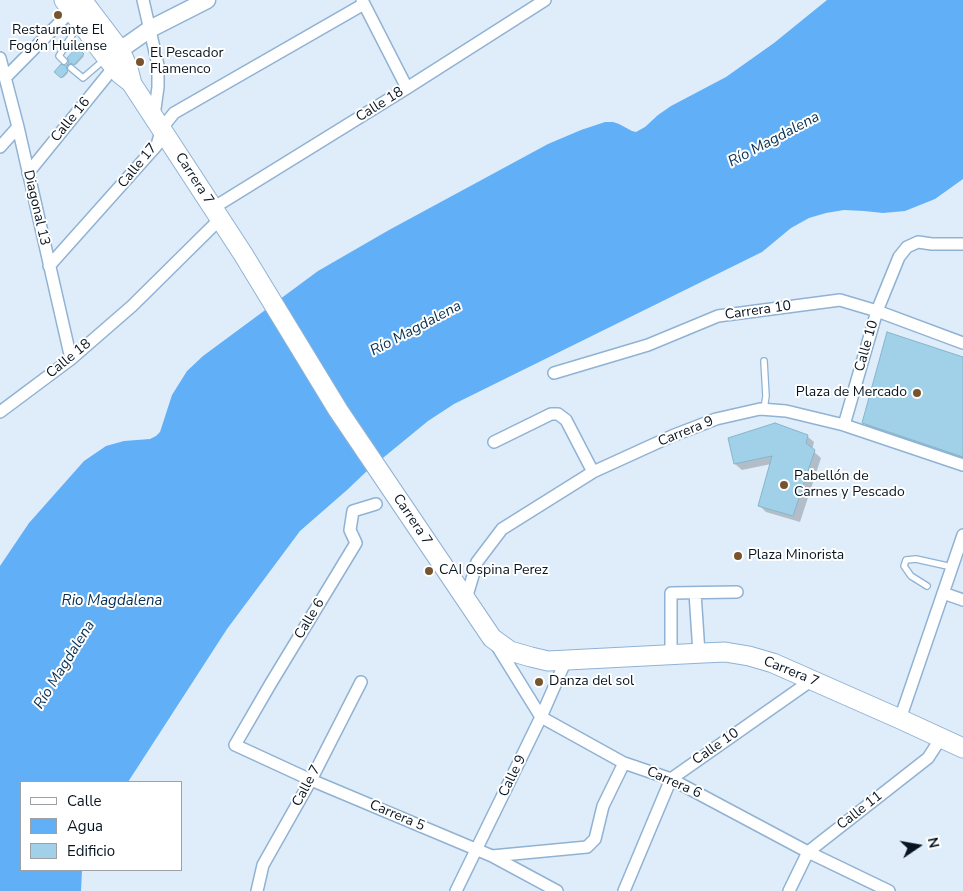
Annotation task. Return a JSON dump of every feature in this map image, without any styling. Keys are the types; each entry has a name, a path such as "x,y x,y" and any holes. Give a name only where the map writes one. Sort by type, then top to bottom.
{"main road":[{"name":"Carrera 7","path":"74,8 113,58 120,74 132,84 158,122 243,254 338,410 492,638 510,651 548,660 726,652 749,656 773,663 963,748"}],"street":[{"path":"143,0 158,65 158,122"},
{"path":"113,58 150,29 207,0"},
{"name":"Calle 18","path":"0,412 71,359 132,306 217,214 544,0"},
{"path":"363,2 407,88"},
{"name":"Calle 17","path":"50,266 157,145 158,122 363,2"},
{"path":"5,78 74,8"},
{"name":"Diagonal 13","path":"0,58 71,359"},
{"name":"Calle 16","path":"28,173 113,58"},
{"path":"0,147 18,128"},
{"name":"Calle 10","path":"844,425 877,311 898,257 906,247 918,242 963,244"},
{"name":"Carrera 10","path":"554,372 648,345 718,316 840,300 877,311 963,343"},
{"name":"Carrera 9","path":"466,599 477,562 502,529 593,472 672,436 716,419 760,409 786,411 844,425 963,465"},
{"path":"494,442 551,414 558,414 566,420 593,472"},
{"name":"Calle 6","path":"235,745 356,543 350,530 353,511 376,504"},
{"path":"900,719 963,535"},
{"path":"672,654 671,593 737,592"},
{"path":"943,592 963,600"},
{"path":"695,593 699,653"},
{"path":"492,638 541,718"},
{"name":"Calle 9","path":"456,891 541,718 566,660"},
{"name":"Calle 10","path":"670,779 812,680"},
{"name":"Calle 7","path":"257,891 263,866 312,780 360,682"},
{"name":"Carrera 6","path":"541,718 624,763 670,779 808,852 889,891"},
{"name":"Calle 11","path":"789,891 808,852 928,758 941,738"},
{"name":"Carrera 5","path":"235,745 312,780 492,856 557,891"},
{"path":"492,856 588,847 595,839 603,806 624,763"},
{"path":"624,891 670,779"}],"lane":[{"path":"64,61 59,56 74,8"},
{"path":"71,68 83,78 113,58"},
{"path":"764,362 766,396 764,409"},
{"path":"927,586 911,576 904,566 906,560 916,559 952,567"}],"water":[{"name":"Rio Magdalena","path":"827,0 963,0 963,179 935,199 905,211 883,213 844,210 809,218 791,228 762,252 454,404 428,421 367,471 300,531 227,629 129,781 20,781 20,871 82,871 81,891 0,891 0,566 29,523 84,461 106,446 124,441 150,439 156,436 160,432 172,395 187,371 203,356 318,271 389,230 548,144 605,122 613,122 636,132 671,106 726,77 774,43"}],"building":[{"path":"77,47 84,54 74,65 71,63 68,65 66,68 68,71 61,78 54,72 61,64 65,66 68,64 69,60 67,58"},
{"name":"Plaza de Mercado","path":"887,332 963,357 963,457 862,423"},
{"name":"Pabellón de Carnes y Pescado","path":"775,423 808,435 806,443 815,450 793,516 758,506 772,456 734,464 728,438"}],"place":[{"name":"Restaurante El Fogón Huilense","path":"58,15"},
{"name":"El Pescador Flamenco","path":"140,62"},
{"name":"Plaza de Mercado","path":"917,393"},
{"name":"Pabellón de Carnes y Pescado","path":"784,485"},
{"name":"Plaza Minorista","path":"738,556"},
{"name":"CAI Ospina Perez","path":"429,571"},
{"name":"Danza del sol","path":"539,682"}],"water label":[{"name":"Río Magdalena","path":"774,140"},
{"name":"Río Magdalena","path":"416,329"},
{"name":"Río Magdalena","path":"65,665"}]}
